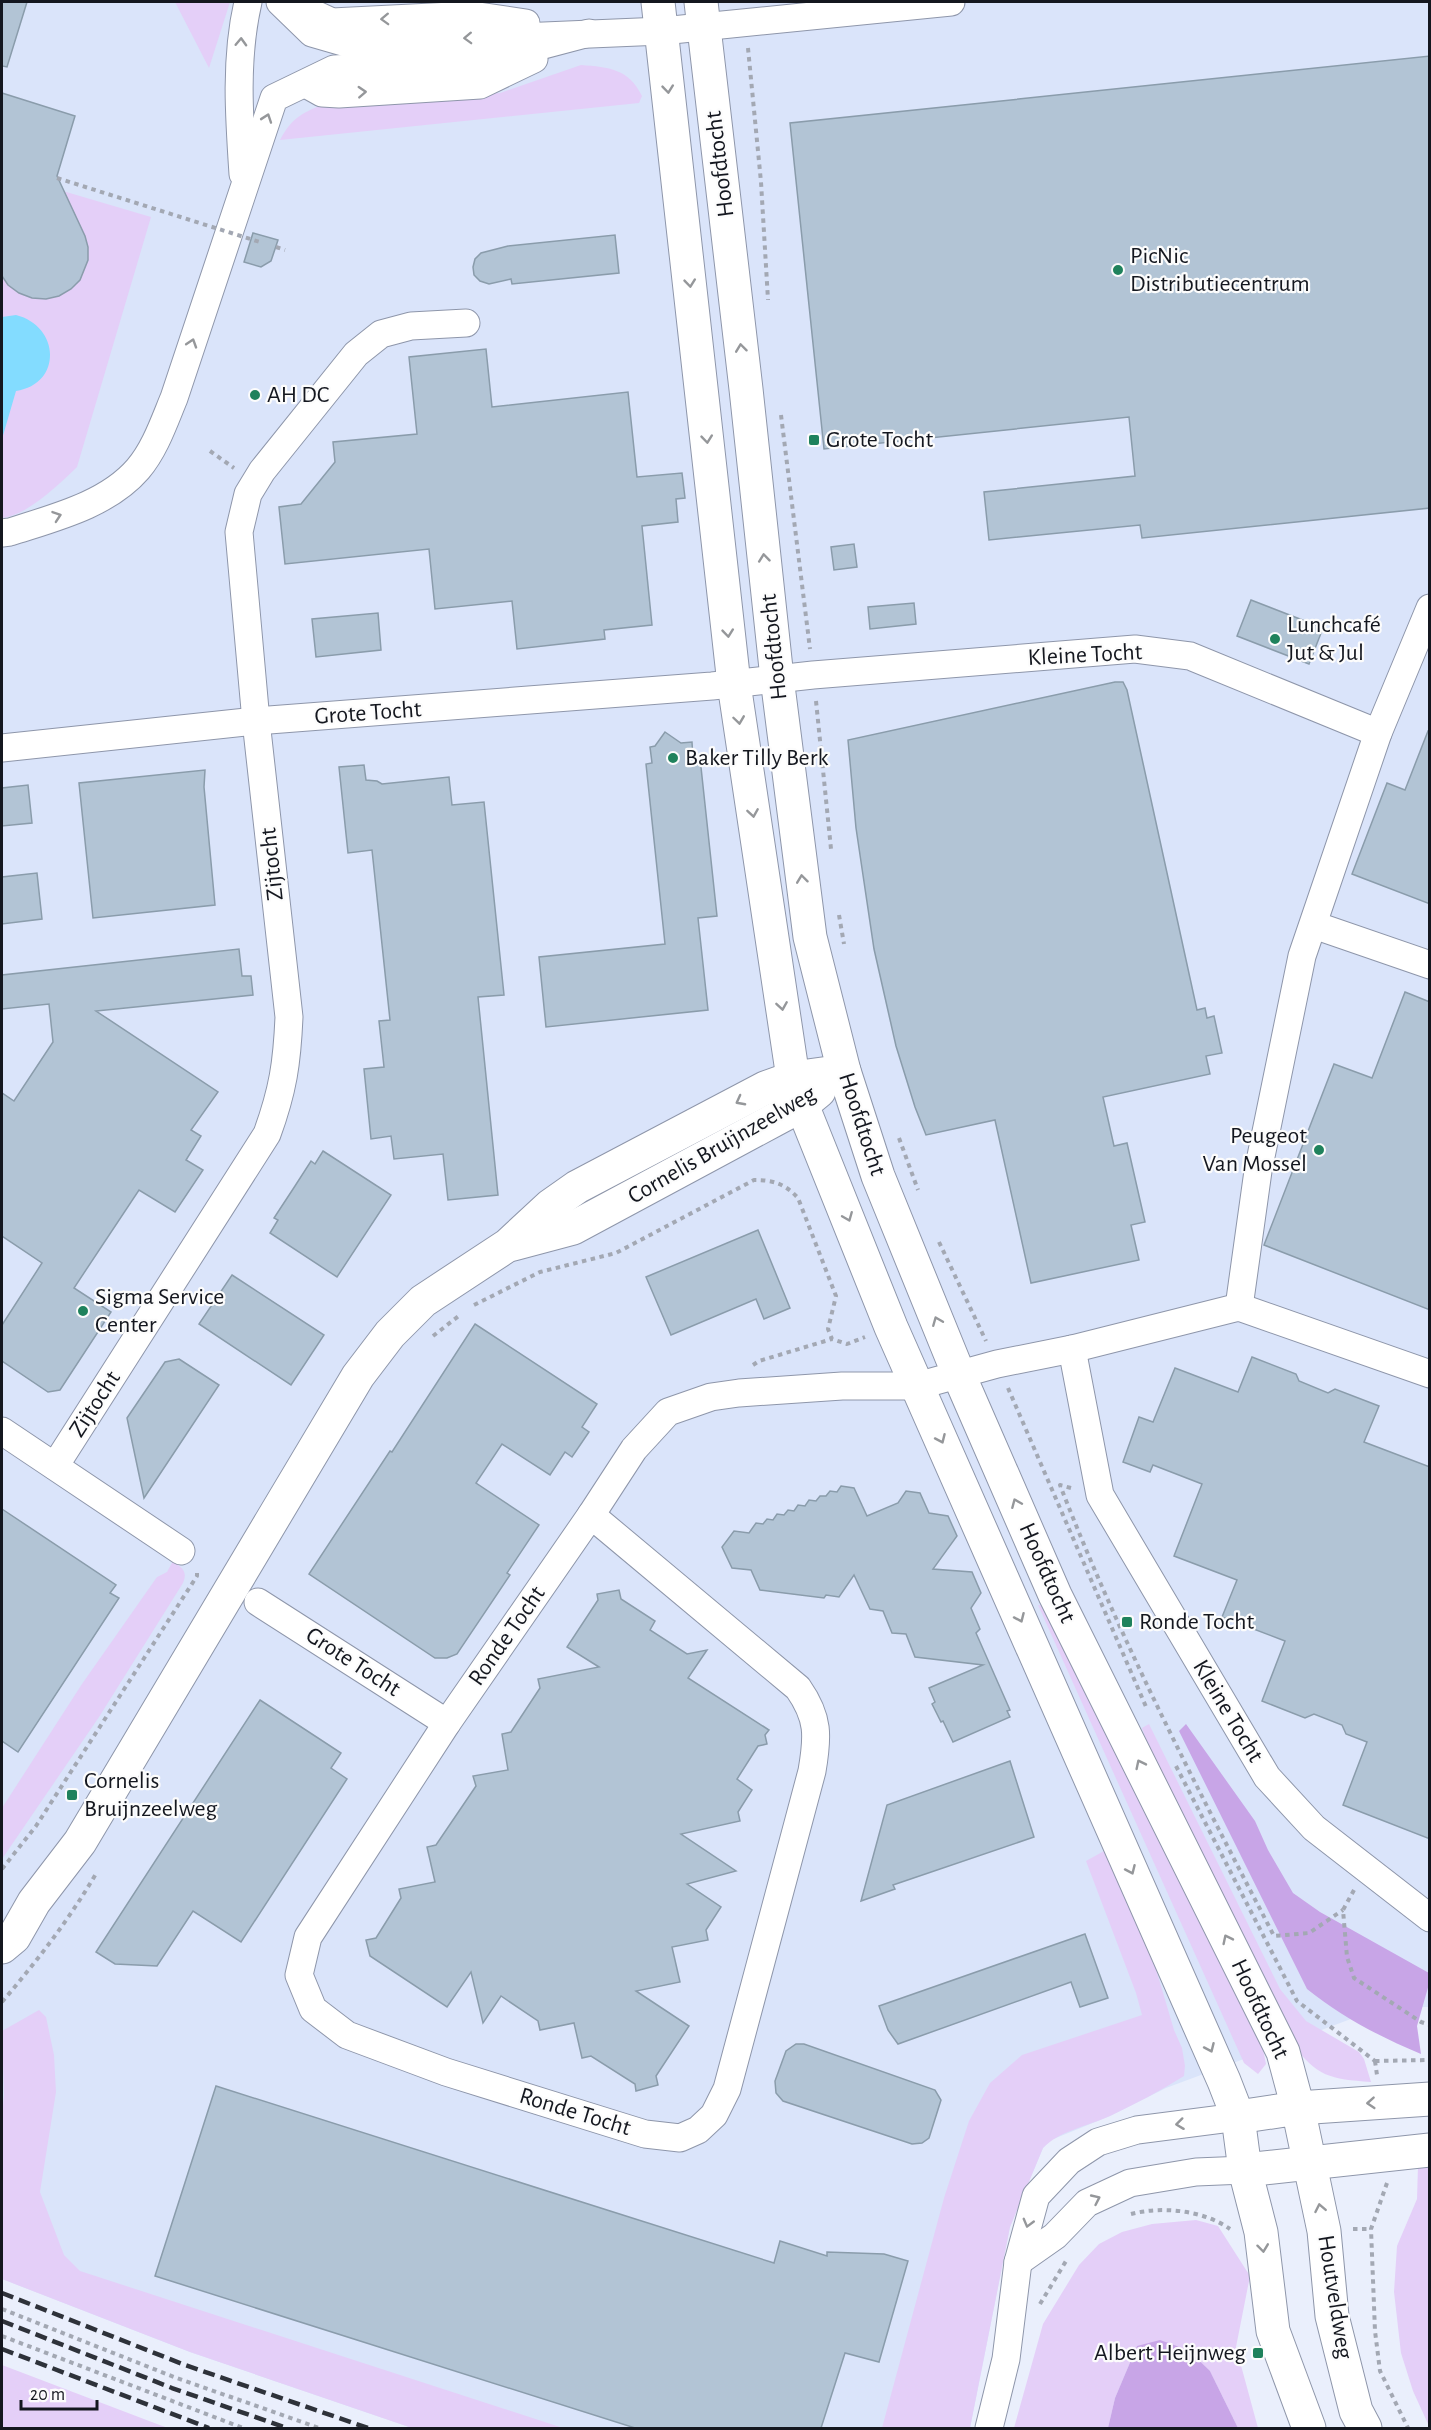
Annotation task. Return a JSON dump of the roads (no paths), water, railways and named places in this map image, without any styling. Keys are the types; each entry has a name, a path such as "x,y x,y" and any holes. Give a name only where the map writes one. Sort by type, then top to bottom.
{"main road":[{"name":"Hoofdtocht","path":"702,14 747,389 777,678 810,937 844,1071 878,1176 958,1375 1055,1595 1283,2052 1311,2164"},
{"name":"Hoofdtocht","path":"660,16 734,684 797,1091 891,1327 1215,2060 1238,2117 1245,2170"},
{"name":"Cornelis Bruijnzeelweg","path":"2,1947 14,1937 34,1902 80,1842 358,1376 390,1334 423,1301 508,1245 550,1206 577,1187 765,1088 797,1091 844,1071"},
{"name":"Cornelis Bruijnzeelweg","path":"2,1922 34,1902"},
{"path":"1238,2117 1298,2108 1430,2099"},
{"path":"1309,2428 1273,2331 1261,2232 1245,2170 1430,2150"},
{"name":"Houtveldweg","path":"1311,2164 1324,2231 1332,2316 1356,2411 1365,2428"}],"street":[{"path":"244,184 238,114 241,32 248,2"},
{"path":"280,2 312,33 350,44 589,33"},
{"path":"286,2 332,22 472,15 589,33"},
{"path":"500,2 589,33"},
{"path":"2,533 72,511 114,489 138,469 156,441 174,399 274,98 334,69 483,61 660,16 702,14 745,24 951,2"},
{"name":"Zijtocht","path":"55,1466 267,1134 280,1099 288,1062 289,1017 256,721 239,532 248,494 262,471 356,354 381,334 411,326 466,323"},
{"path":"1239,1307 1258,1171 1302,956 1378,733 1430,608"},
{"name":"Kleine Tocht","path":"777,678 1135,649 1191,656 1378,733"},
{"name":"Grote Tocht","path":"2,748 256,721 734,684 777,678"},
{"path":"1314,925 1430,965"},
{"path":"958,1375 1239,1307 1430,1374"},
{"name":"Kleine Tocht","path":"1072,1349 1100,1495 1267,1776 1314,1828 1430,1918"},
{"name":"Ronde Tocht","path":"591,1515 798,1688 807,1701 816,1723 817,1744 812,1771 727,2089 714,2115 698,2130 680,2138 645,2134 446,2072 347,2035 313,2009 300,1975 308,1937 447,1723 634,1449 668,1412 711,1397 739,1392 843,1386 917,1386 958,1375"},
{"path":"2,1431 181,1551"},
{"name":"Grote Tocht","path":"258,1602 447,1723"},
{"path":"988,2428 1006,2359 1018,2262 1036,2196 1069,2161 1098,2142 1137,2130 1238,2117"},
{"path":"1018,2262 1055,2236 1087,2203 1130,2183 1196,2172 1245,2170"}],"water":[{"path":"16,315 31,321 41,331 48,342 50,354 48,367 42,378 31,386 16,391 2,439 2,317"}],"railway":[{"path":"2,2293 185,2365 368,2428"},
{"path":"2,2321 172,2388 287,2428"},
{"path":"2,2349 209,2428"}],"place":[{"name":"PicNic Distributiecentrum","path":"1118,270"},
{"name":"AH DC","path":"255,395"},
{"name":"Grote Tocht","path":"814,440"},
{"name":"Lunchcafé Jut & Jul","path":"1275,639"},
{"name":"Baker Tilly Berk","path":"673,758"},
{"name":"Peugeot Van Mossel","path":"1319,1150"},
{"name":"Sigma Service Center","path":"83,1311"},
{"name":"Ronde Tocht","path":"1127,1622"},
{"name":"Cornelis Bruijnzeelweg","path":"72,1795"},
{"name":"Albert Heijnweg","path":"1258,2353"}]}
